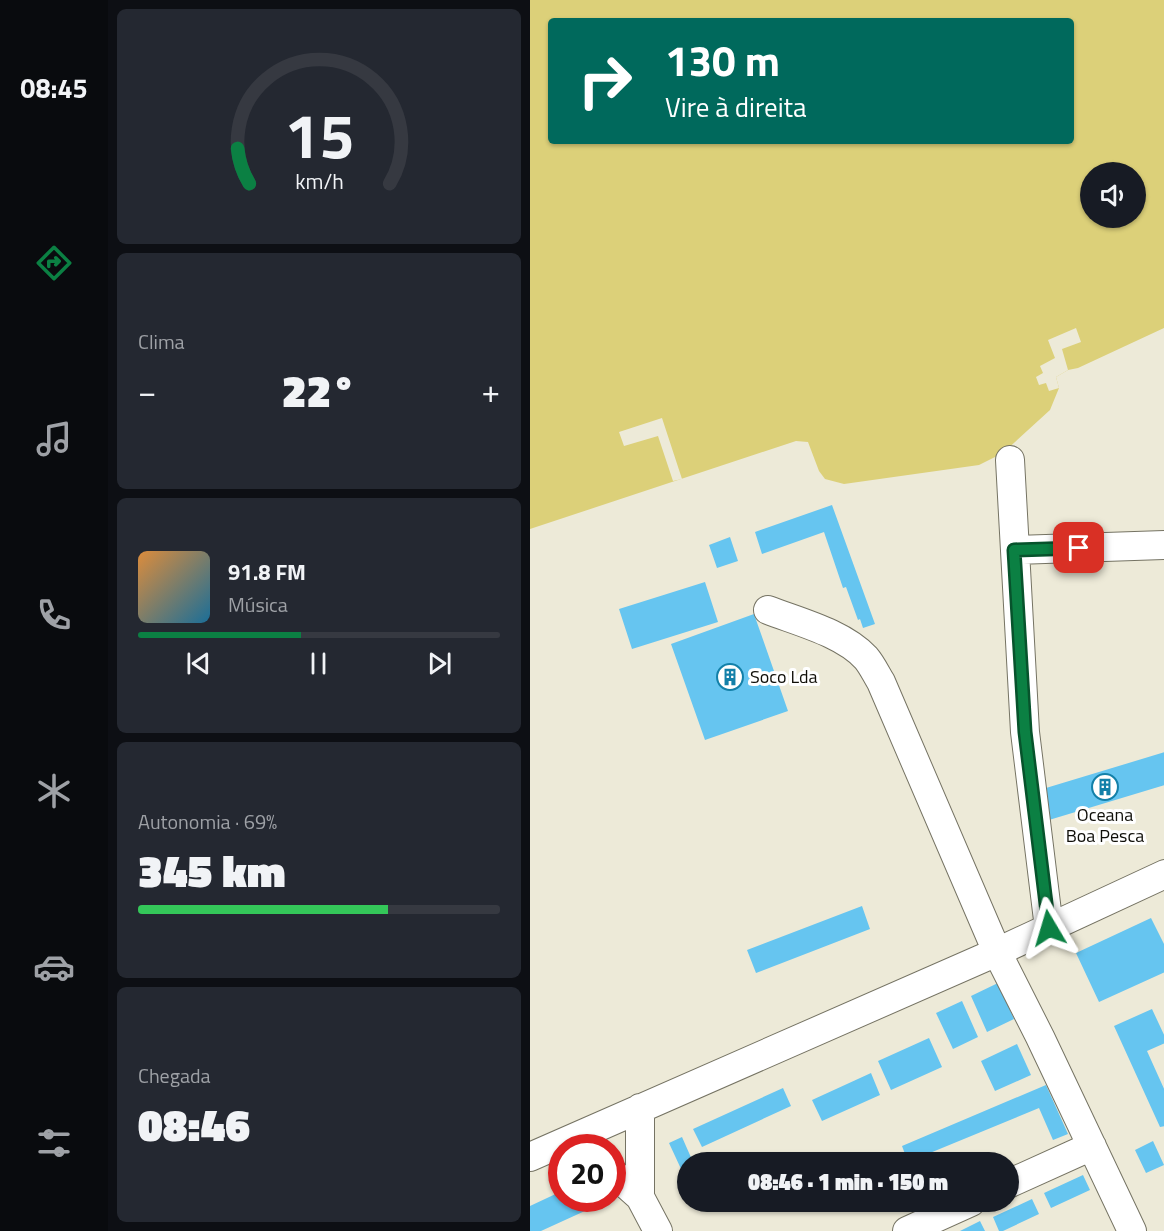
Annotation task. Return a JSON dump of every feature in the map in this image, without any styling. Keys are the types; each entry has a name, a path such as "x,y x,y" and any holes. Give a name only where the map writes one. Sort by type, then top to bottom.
{"street":[{"path":"1010,460 1025,732 1049,928"},
{"path":"1014,550 1164,545"},
{"path":"768,610 841,639 854,647 867,659 881,682 997,952 1132,1231"},
{"path":"593,1134 640,1108 997,952 1164,874"},
{"path":"640,1108 640,1197"},
{"path":"1019,1179 1092,1146"},
{"path":"530,1157 548,1151"},
{"path":"626,1184 640,1197 658,1231"},
{"path":"907,1231 949,1212"}],"shaded area":[{"path":"530,0 1164,0 1164,328 1056,377 1059,388 1050,410 1003,453 979,465 844,484 825,479 819,471 808,442 796,441 530,529"}],"pier":[{"path":"1076,328 1081,342 1062,349 1068,370 1056,377 1059,388 1049,391 1046,383 1039,385 1036,377 1043,373 1040,366 1055,358 1048,340"},
{"path":"662,418 682,479 673,481 658,436 624,446 619,432"}],"building":[{"path":"832,505 875,624 863,628 846,587 843,588 824,532 762,554 755,532"},
{"path":"730,537 738,561 717,568 709,545"},
{"path":"705,582 718,622 632,649 619,609"},
{"name":"Soco Lda","path":"754,614 788,711 705,740 671,644"},
{"name":"Oceana Boa Pesca","path":"1165,752 1165,785 1049,820 1046,788"},
{"path":"862,906 870,929 756,973 747,950"},
{"path":"1151,918 1165,946 1165,972 1099,1002 1076,953"},
{"path":"998,983 1014,1019 987,1032 971,996"},
{"path":"962,1001 978,1037 953,1049 936,1013"},
{"path":"1152,1009 1165,1037 1165,1043 1147,1051 1165,1091 1165,1126 1160,1127 1114,1026"},
{"path":"929,1038 942,1067 891,1090 878,1061"},
{"path":"1017,1044 1031,1075 995,1091 981,1061"},
{"path":"871,1073 880,1095 822,1121 812,1100"},
{"path":"1046,1085 1068,1134 1053,1140 1039,1108 932,1152 904,1152 902,1146"},
{"path":"783,1088 791,1106 702,1147 693,1129"},
{"path":"682,1137 689,1152 677,1152 677,1160 669,1143"},
{"path":"1153,1141 1164,1165 1146,1173 1135,1150"},
{"path":"1083,1175 1090,1190 1051,1208 1044,1193"},
{"path":"548,1198 548,1212 583,1212 541,1231 530,1231 530,1206"},
{"path":"1032,1199 1039,1214 999,1231 993,1217 1004,1212 1019,1212 1019,1205"},
{"path":"980,1221 985,1231 960,1231"}],"place":[{"name":"Soco Lda","path":"730,677"},
{"name":"Oceana Boa Pesca","path":"1105,787"}],"route":[{"path":"1049,928 1025,732 1014,550 1079,548"}]}
